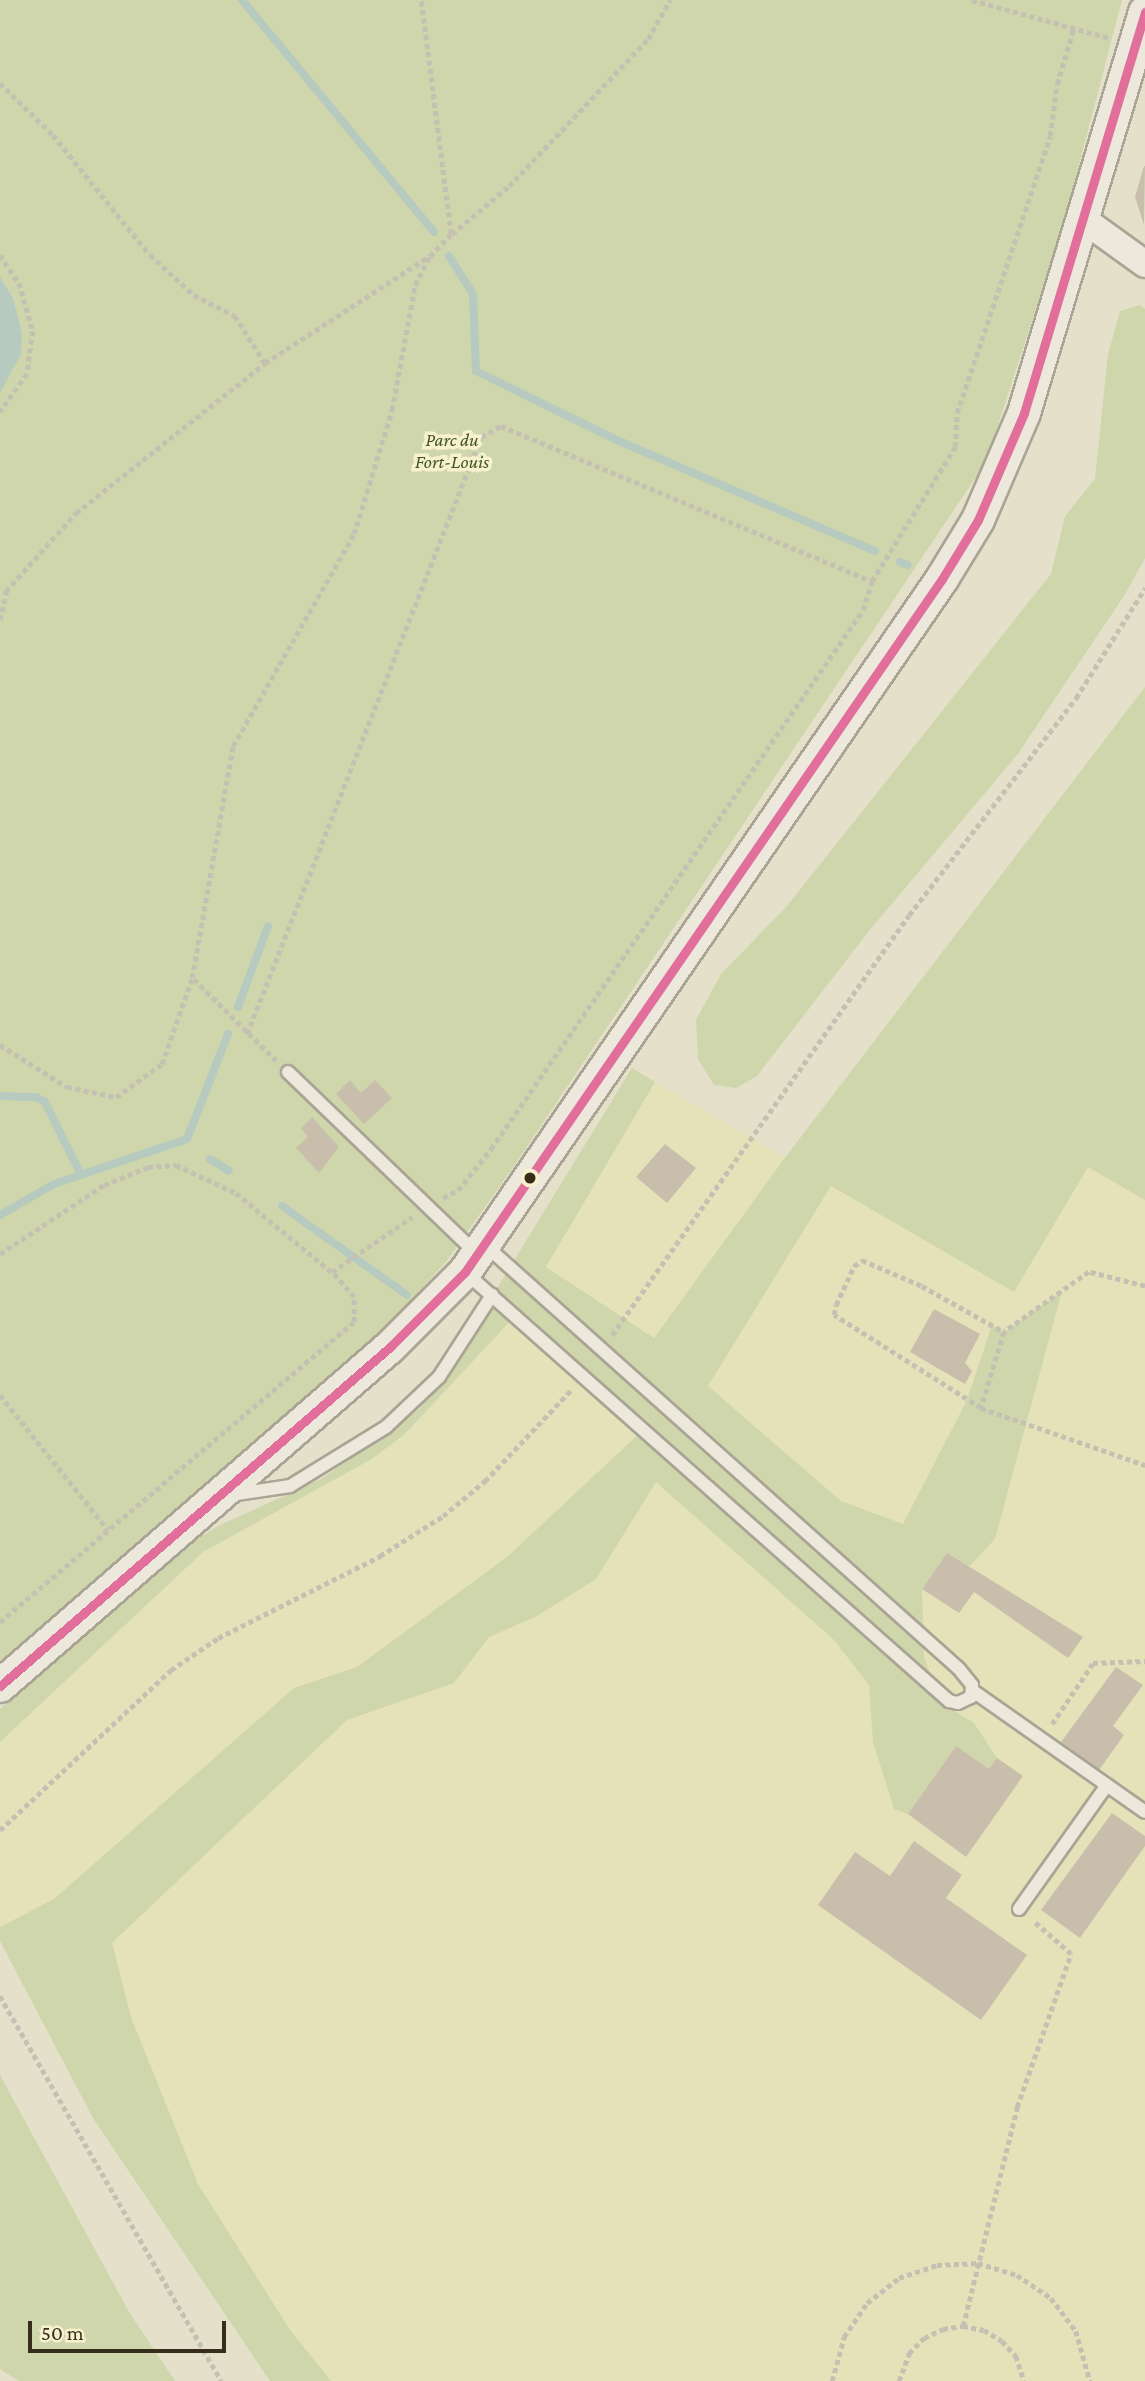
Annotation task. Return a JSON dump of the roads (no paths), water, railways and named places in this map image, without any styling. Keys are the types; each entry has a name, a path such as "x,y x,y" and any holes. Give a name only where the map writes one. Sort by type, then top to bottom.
{"street":[{"path":"0,1686 390,1348 476,1257 967,540 1024,413 1145,12"},
{"path":"1083,220 1145,264"}],"lane":[{"path":"288,1072 476,1257 602,1349 958,1668 973,1691 1145,1812"},
{"path":"476,1257 492,1295 581,1377 949,1701 965,1702 973,1691"},
{"path":"219,1496 290,1486 386,1427 439,1377 492,1295"},
{"path":"1019,1909 1107,1785"}],"waterway":[{"path":"242,0 434,232"},
{"path":"449,256 473,294 476,371 617,440 875,551"},
{"path":"900,562 907,565"},
{"path":"238,1007 268,926"},
{"path":"0,1215 54,1184 187,1139 228,1034"},
{"path":"0,1096 36,1097 45,1102 81,1175"},
{"path":"210,1159 229,1171"},
{"path":"282,1206 407,1295"}],"park label":[{"name":"Parc du Fort-Louis","path":"452,451"}]}
